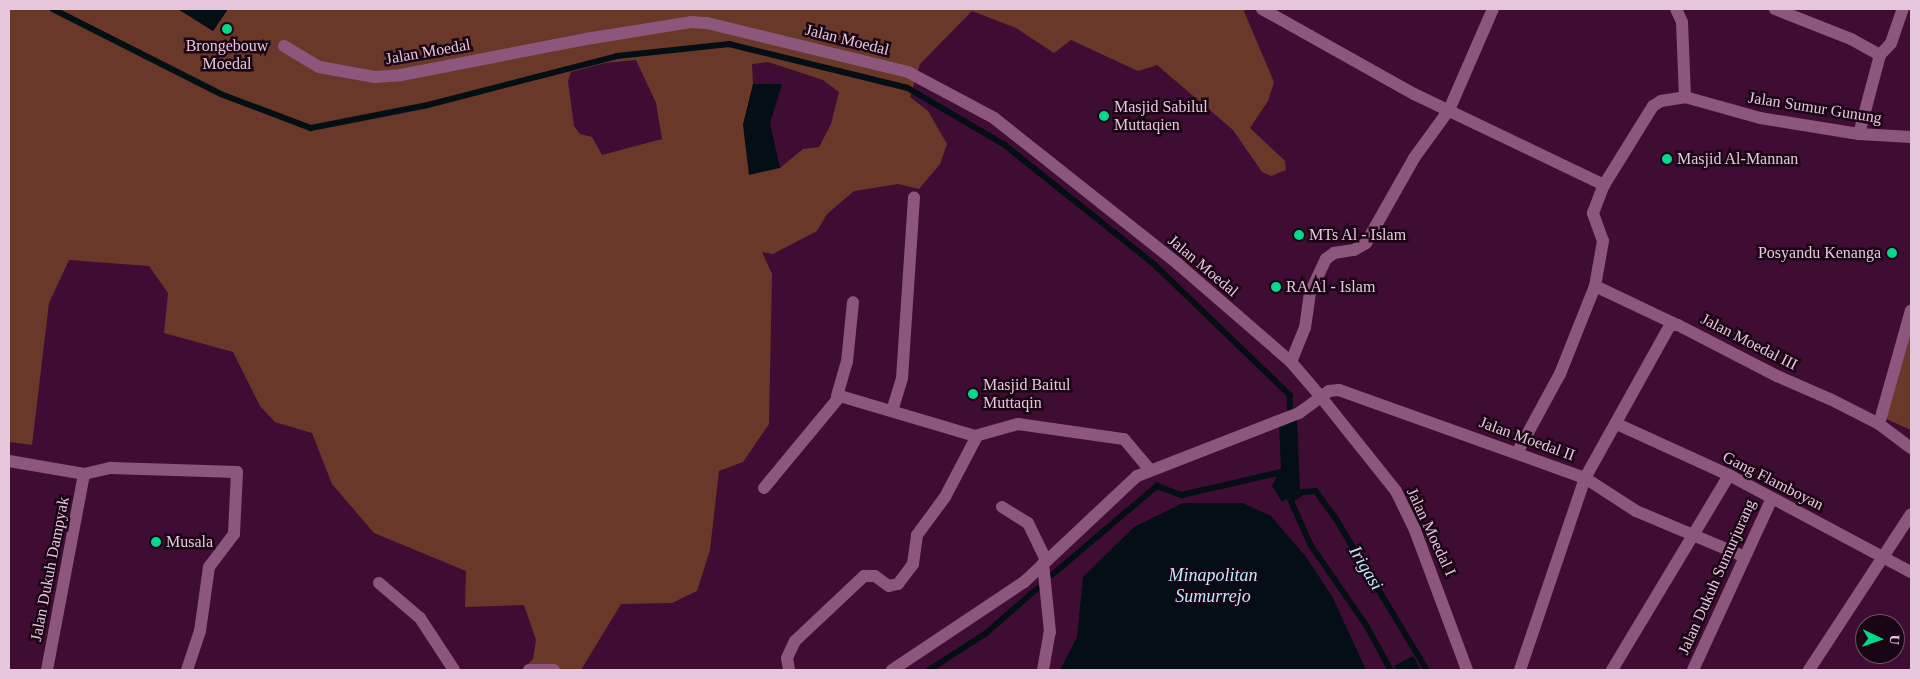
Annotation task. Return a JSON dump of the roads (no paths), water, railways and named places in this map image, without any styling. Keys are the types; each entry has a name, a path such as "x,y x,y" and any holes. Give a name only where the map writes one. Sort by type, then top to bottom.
{"street":[{"path":"1262,9 1262,12 1449,110 1604,185"},
{"path":"1291,362 1305,328 1310,293 1326,259 1334,253 1354,250 1366,243 1414,158 1449,110 1493,9"},
{"path":"1676,9 1682,22"},
{"path":"1518,451 1560,374 1595,286 1603,241 1594,213 1604,185 1652,106 1662,101 1685,97 1682,22 1686,9"},
{"path":"1775,9 1851,39 1880,55"},
{"path":"1859,134 1880,55 1891,43 1904,9"},
{"name":"Jalan Moedal","path":"284,46 319,67 374,76 401,75 595,38 691,22 707,23 908,72 994,118 1178,264 1291,362 1308,380"},
{"name":"Jalan Sumur Gunung","path":"1685,97 1760,118 1859,134 1911,137"},
{"path":"892,411 902,378 914,197"},
{"path":"1595,286 1675,324"},
{"path":"764,488 837,396 847,362 853,302"},
{"path":"1879,424 1911,310"},
{"name":"Jalan Moedal III","path":"1617,424 1670,325 1675,324 1879,424 1911,448"},
{"name":"Jalan Moedal I","path":"1308,380 1396,491 1433,570 1468,670"},
{"name":"Jalan Moedal II","path":"1321,396 1338,390 1518,451 1585,478 1520,670"},
{"path":"837,396 977,436 1018,424 1124,439 1150,470"},
{"path":"892,670 1024,582 1137,476 1299,413 1321,396"},
{"path":"1617,424 1585,478 1636,511 1743,556"},
{"name":"Gang Flamboyan","path":"1617,424 1729,475 1911,572"},
{"path":"789,670 787,658 794,641 864,576 875,576 889,586 898,584 913,564 917,535 945,497 977,436"},
{"path":"9,461 84,474 112,468 237,472 234,534 209,567 200,631 187,670"},
{"name":"Jalan Dukuh Dampyak","path":"47,670 84,474"},
{"path":"1612,670 1729,475"},
{"name":"Jalan Dukuh Sumurjurang","path":"1693,670 1743,556 1772,498"},
{"path":"1002,507 1028,523 1044,562 1050,632 1043,670"},
{"path":"1809,670 1911,514"},
{"path":"379,583 420,618 454,670"},
{"path":"529,670 554,670"}],"water":[{"path":"178,9 228,9 213,31"},
{"path":"753,84 782,84 770,123 780,168 749,175 743,125"},
{"path":"1297,420 1300,490 1282,502 1272,486 1281,467 1279,425"},
{"name":"Minapolitan Sumurrejo","path":"1183,503 1243,503 1271,516 1307,558 1333,598 1366,670 1060,670 1077,637 1083,577 1134,527"},
{"path":"1413,656 1421,670 1396,670 1394,666"}],"waterway":[{"path":"53,9 221,94 311,128 428,105 617,56 729,44 908,88 1005,145 1154,264 1290,395 1291,416"},
{"path":"1052,575 1157,486 1182,495 1286,471"},
{"path":"1291,490 1291,500 1311,545 1367,626 1391,670"},
{"name":"Irigasi","path":"1291,500 1303,492 1316,491 1337,520 1427,670"},
{"path":"929,670 985,634 1037,589"}],"place":[{"name":"Brongebouw Moedal","path":"227,29"},
{"name":"Masjid Sabilul Muttaqien","path":"1104,116"},
{"name":"Masjid Al-Mannan","path":"1667,159"},
{"name":"MTs Al - Islam","path":"1299,235"},
{"name":"Posyandu Kenanga","path":"1892,253"},
{"name":"RA Al - Islam","path":"1276,287"},
{"name":"Masjid Baitul Muttaqin","path":"973,394"},
{"name":"Musala","path":"156,542"}]}
